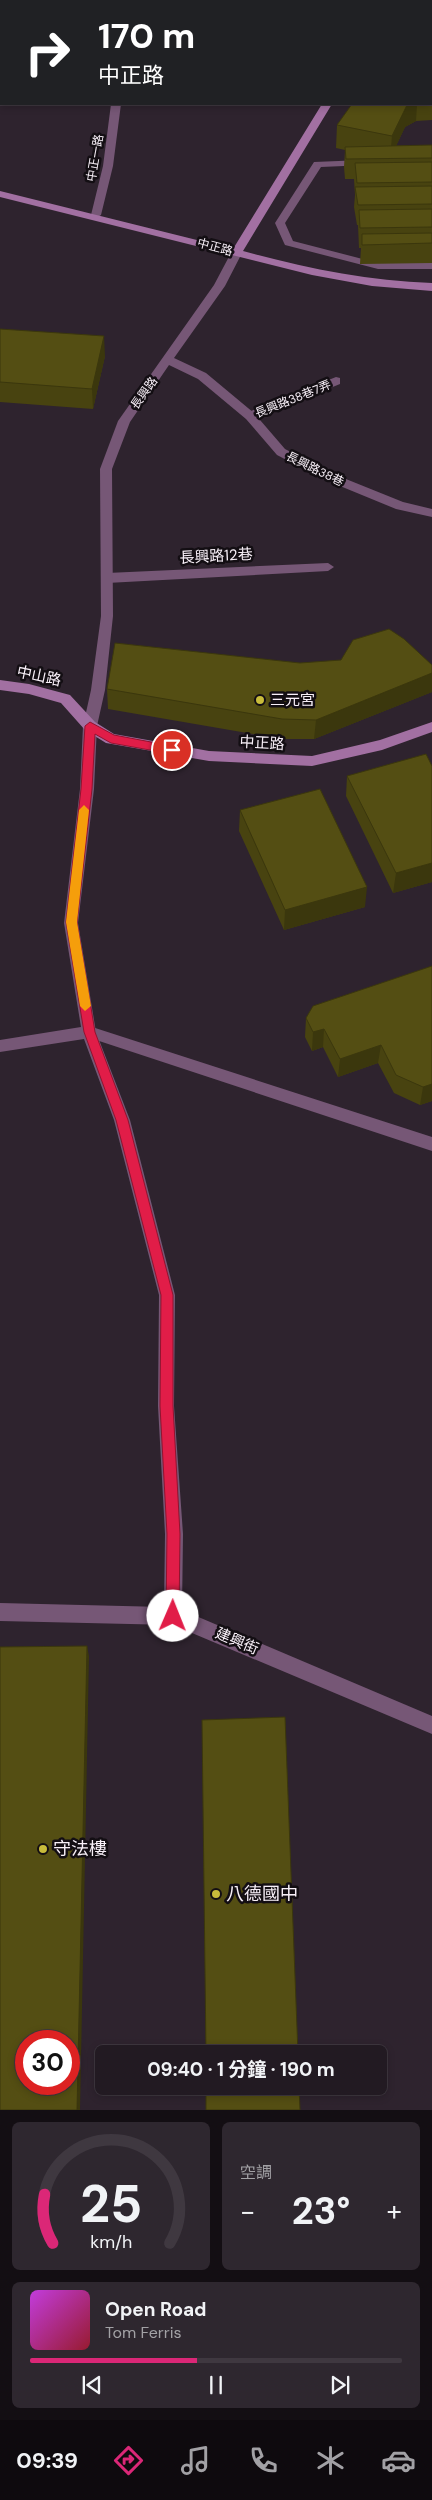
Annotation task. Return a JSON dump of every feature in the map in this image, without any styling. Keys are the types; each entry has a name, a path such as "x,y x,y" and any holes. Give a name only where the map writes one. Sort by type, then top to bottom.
{"street":[{"name":"中正一路","path":"96,215 108,166 116,105"},
{"name":"長興路","path":"173,1616 174,1534 166,1406 167,1295 122,1120 89,1032 71,922 87,789 90,726 98,690 105,635 107,578 106,469 124,421 169,360 219,286 236,253 326,105"},
{"path":"375,163 318,164 280,223 289,244 378,266 432,266"},
{"name":"中正路","path":"0,194 96,215 236,253 375,284 432,287"},
{"name":"長興路38巷","path":"169,360 202,376 250,416 281,452 327,476 400,506 432,513"},
{"name":"長興路38巷7弄","path":"250,416 336,381"},
{"name":"長興路12巷","path":"107,578 328,567"},
{"name":"中山路","path":"0,685 30,689 65,699 90,726"},
{"name":"中正路","path":"90,726 111,739 209,756 312,761 382,745 432,727"},
{"path":"0,1046 89,1032 432,1144"},
{"name":"建興街","path":"0,1612 173,1616 196,1624 432,1725"}],"building":[{"path":"351,105 407,105 392,136 337,125"},
{"path":"432,145 432,158 346,159 345,147"},
{"path":"432,162 432,182 357,183 355,163"},
{"path":"432,186 432,204 358,205 355,187"},
{"path":"432,209 432,227 360,228 359,210"},
{"path":"432,233 432,243 362,245 362,234"},
{"path":"0,329 104,336 92,389 0,382"},
{"name":"三元宮","path":"389,629 404,639 432,665 432,673 316,720 282,719 107,689 115,643 300,663 341,660 353,640"},
{"path":"426,754 432,766 432,863 396,873 347,776"},
{"path":"320,789 367,887 285,910 240,810"},
{"path":"432,966 432,1084 423,1087 396,1075 381,1045 340,1059 324,1029 313,1032 306,1018 313,1006"},
{"name":"守法樓","path":"87,1646 79,2030 15,2030 15,2095 77,2095 77,2110 0,2110 0,1647"},
{"path":"285,1717 298,2045 206,2045 202,1720"},
{"path":"206,2095 299,2095 300,2110 206,2110"}],"slow traffic":[{"path":"84,810 71,922 85,1006"}],"place":[{"name":"三元宮","path":"260,700"},
{"name":"守法樓","path":"43,1849"},
{"name":"八德國中","path":"216,1894"}],"route":[{"path":"172,750 111,739 90,726 87,789 71,922 89,1032 122,1120 167,1295 166,1406 174,1534 173,1616"}]}
